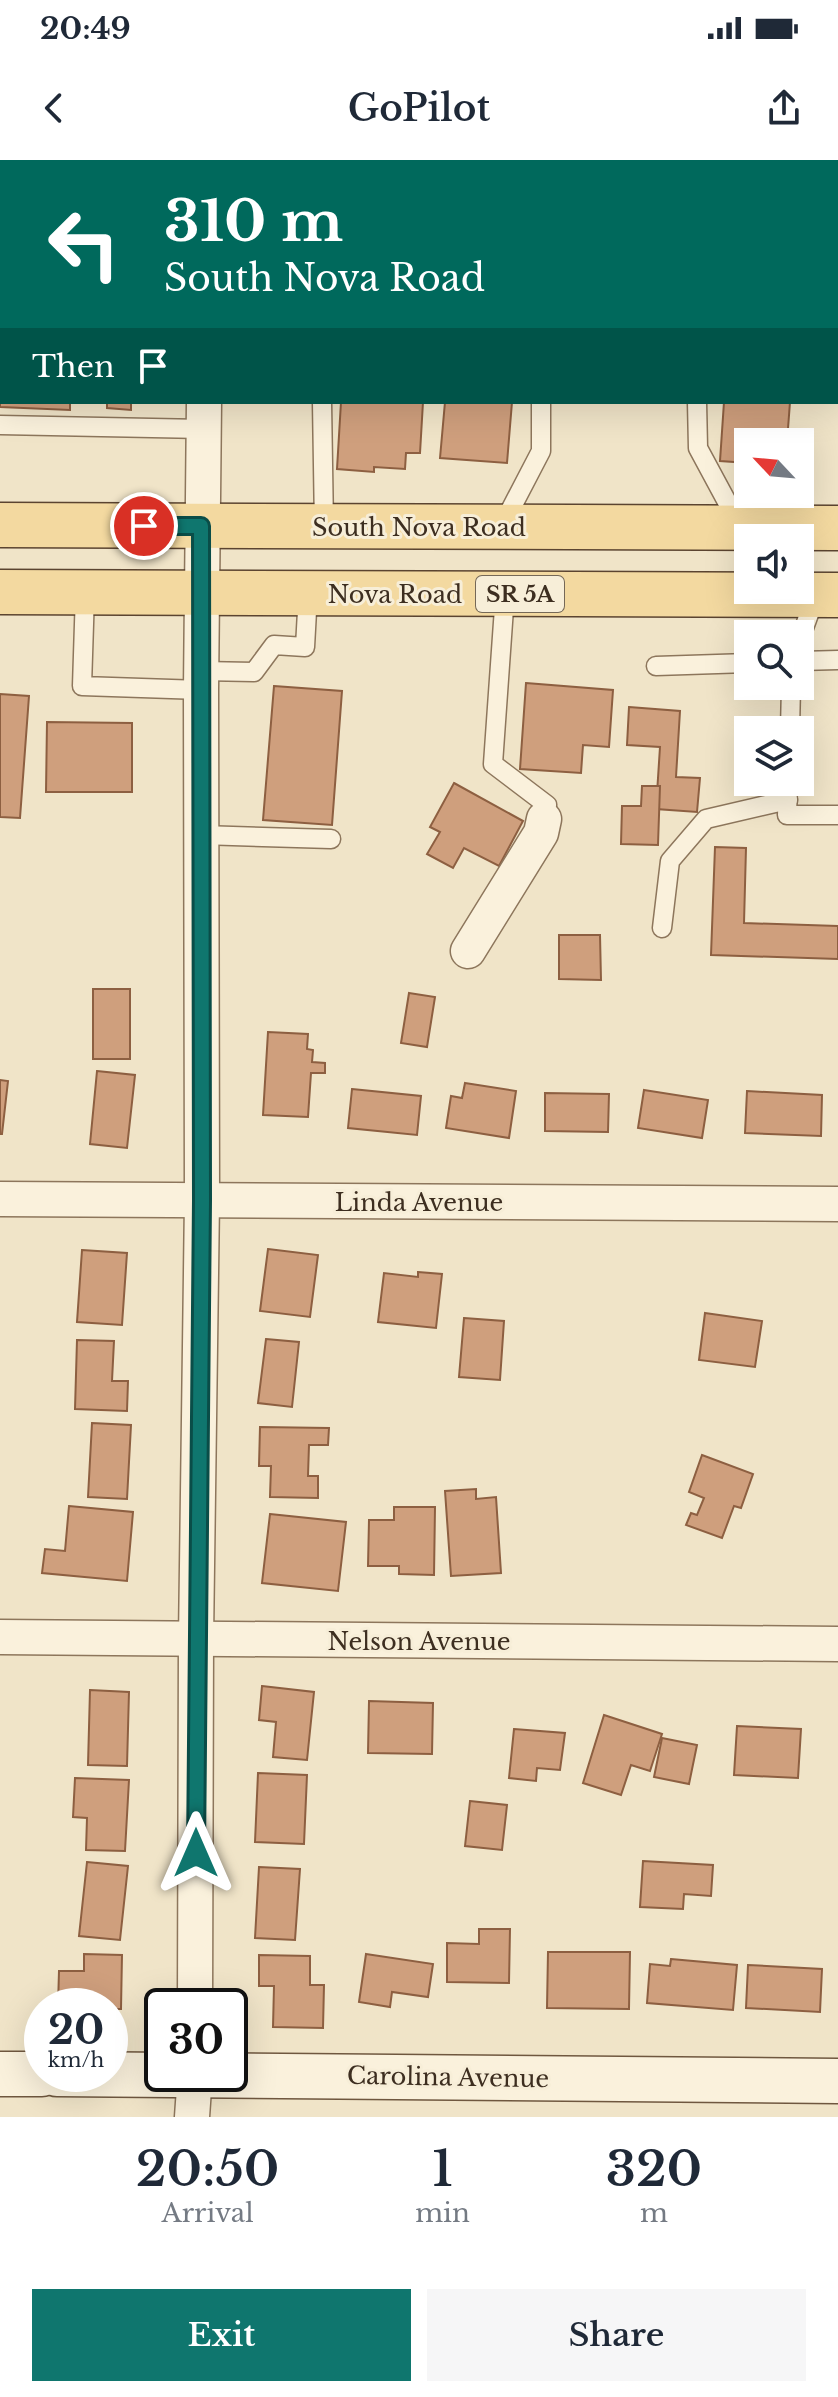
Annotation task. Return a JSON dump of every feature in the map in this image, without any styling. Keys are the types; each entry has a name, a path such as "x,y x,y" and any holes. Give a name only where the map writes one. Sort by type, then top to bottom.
{"main road":[{"name":"South Nova Road","path":"0,525 734,528"},
{"name":"South Nova Road","path":"814,528 838,528"},
{"name":"Nova Road","path":"0,592 505,594 831,586"}],"street":[{"path":"195,1988 202,1200 201,526 204,415"},
{"path":"468,951 541,833 544,819"},
{"name":"Linda Avenue","path":"0,1199 838,1204"},
{"name":"Nelson Avenue","path":"0,1637 838,1644"},
{"path":"0,2074 24,2074"},
{"name":"Carolina Avenue","path":"248,2075 838,2081"},
{"path":"192,2117 194,2092"}],"lane":[{"path":"322,404 324,527"},
{"path":"502,527 541,451 541,404"},
{"path":"697,404 698,448 739,524"},
{"path":"0,425 204,415"},
{"path":"811,620 831,586"},
{"path":"85,593 82,686 201,680 254,672 274,645 305,647 308,593"},
{"path":"505,594 493,764 547,805 544,819"},
{"path":"814,661 838,660"},
{"path":"656,666 734,663"},
{"path":"662,928 670,861 706,819 773,796"},
{"path":"788,796 787,815 838,815"},
{"path":"201,835 331,839"}],"building":[{"path":"0,404 70,404 70,410 0,407"},
{"path":"107,404 131,404 131,410 107,408"},
{"path":"341,404 423,404 420,453 406,453 405,469 374,467 374,472 337,469"},
{"path":"445,404 512,404 507,463 440,458"},
{"path":"724,404 790,404 788,428 734,428 734,462 720,461"},
{"path":"526,683 613,690 609,747 583,745 581,773 520,769"},
{"path":"274,686 342,691 332,825 263,820"},
{"path":"0,694 29,696 20,818 0,817"},
{"path":"629,707 680,711 676,777 700,778 697,812 656,809 660,747 627,745"},
{"path":"47,722 132,723 132,792 46,792"},
{"path":"454,783 523,821 499,866 464,848 453,868 427,854 440,832 430,827"},
{"path":"642,786 660,786 658,845 621,844 622,806 641,806"},
{"path":"715,847 746,848 744,923 838,926 838,959 711,955"},
{"path":"559,935 600,935 601,980 559,979"},
{"path":"93,989 130,989 130,1059 93,1059"},
{"path":"409,993 435,997 427,1047 401,1043"},
{"path":"268,1032 308,1034 307,1049 313,1050 312,1062 325,1063 325,1073 311,1073 308,1117 263,1115"},
{"path":"97,1071 135,1075 127,1148 90,1144"},
{"path":"0,1080 8,1081 2,1134 0,1134"},
{"path":"465,1083 516,1091 509,1138 446,1128 451,1096 462,1098"},
{"path":"352,1089 421,1096 417,1135 348,1128"},
{"path":"644,1090 708,1100 702,1138 638,1128"},
{"path":"747,1091 822,1095 821,1136 745,1133"},
{"path":"545,1093 609,1094 608,1132 545,1131"},
{"path":"268,1249 318,1255 310,1317 260,1311"},
{"path":"82,1250 127,1253 122,1325 77,1322"},
{"path":"418,1272 442,1274 436,1328 378,1322 384,1273 418,1277"},
{"path":"705,1313 762,1321 755,1367 699,1360"},
{"path":"464,1318 504,1321 500,1380 459,1377"},
{"path":"266,1339 299,1342 292,1407 258,1403"},
{"path":"77,1340 114,1341 112,1381 128,1381 127,1411 75,1409"},
{"path":"92,1423 131,1425 127,1499 88,1497"},
{"path":"260,1427 329,1428 328,1445 309,1445 308,1476 318,1476 318,1498 270,1497 271,1466 259,1466"},
{"path":"702,1455 753,1474 741,1508 734,1506 722,1538 686,1525 691,1513 697,1515 704,1498 689,1492"},
{"path":"476,1489 476,1499 496,1497 501,1573 451,1576 445,1491"},
{"path":"69,1506 133,1512 127,1581 42,1573 45,1549 65,1551"},
{"path":"394,1507 435,1507 434,1575 399,1574 399,1566 368,1566 369,1520 394,1520"},
{"path":"270,1514 346,1522 338,1591 262,1583"},
{"path":"262,1686 314,1692 307,1760 273,1757 276,1722 259,1720"},
{"path":"90,1690 129,1692 127,1766 88,1765"},
{"path":"369,1701 433,1703 432,1754 368,1753"},
{"path":"604,1715 662,1734 650,1771 631,1765 621,1795 583,1783"},
{"path":"737,1726 801,1729 798,1778 734,1775"},
{"path":"514,1729 565,1733 560,1770 537,1768 536,1781 509,1778"},
{"path":"662,1738 697,1745 689,1784 654,1777"},
{"path":"258,1773 307,1775 304,1844 255,1842"},
{"path":"75,1778 129,1780 125,1851 86,1850 87,1818 73,1817"},
{"path":"470,1801 507,1805 502,1850 465,1846"},
{"path":"643,1861 713,1865 711,1896 684,1894 683,1909 640,1907"},
{"path":"87,1862 128,1866 120,1940 79,1936"},
{"path":"259,1867 300,1869 295,1940 255,1938"},
{"path":"479,1929 510,1929 509,1983 447,1982 447,1943 479,1944"},
{"path":"548,1952 630,1952 629,2009 547,2008"},
{"path":"84,1954 122,1955 121,1988 59,1988 59,1971 84,1971"},
{"path":"366,1954 433,1964 428,1997 392,1992 390,2007 359,2002"},
{"path":"259,1955 310,1956 310,1985 324,1985 323,2028 273,2027 274,1986 259,1986"},
{"path":"671,1959 737,1965 733,2010 647,2003 650,1964 670,1966"},
{"path":"748,1965 822,1969 820,2012 746,2008"}],"route":[{"path":"144,526 201,526 202,1200 196,1853"}]}
